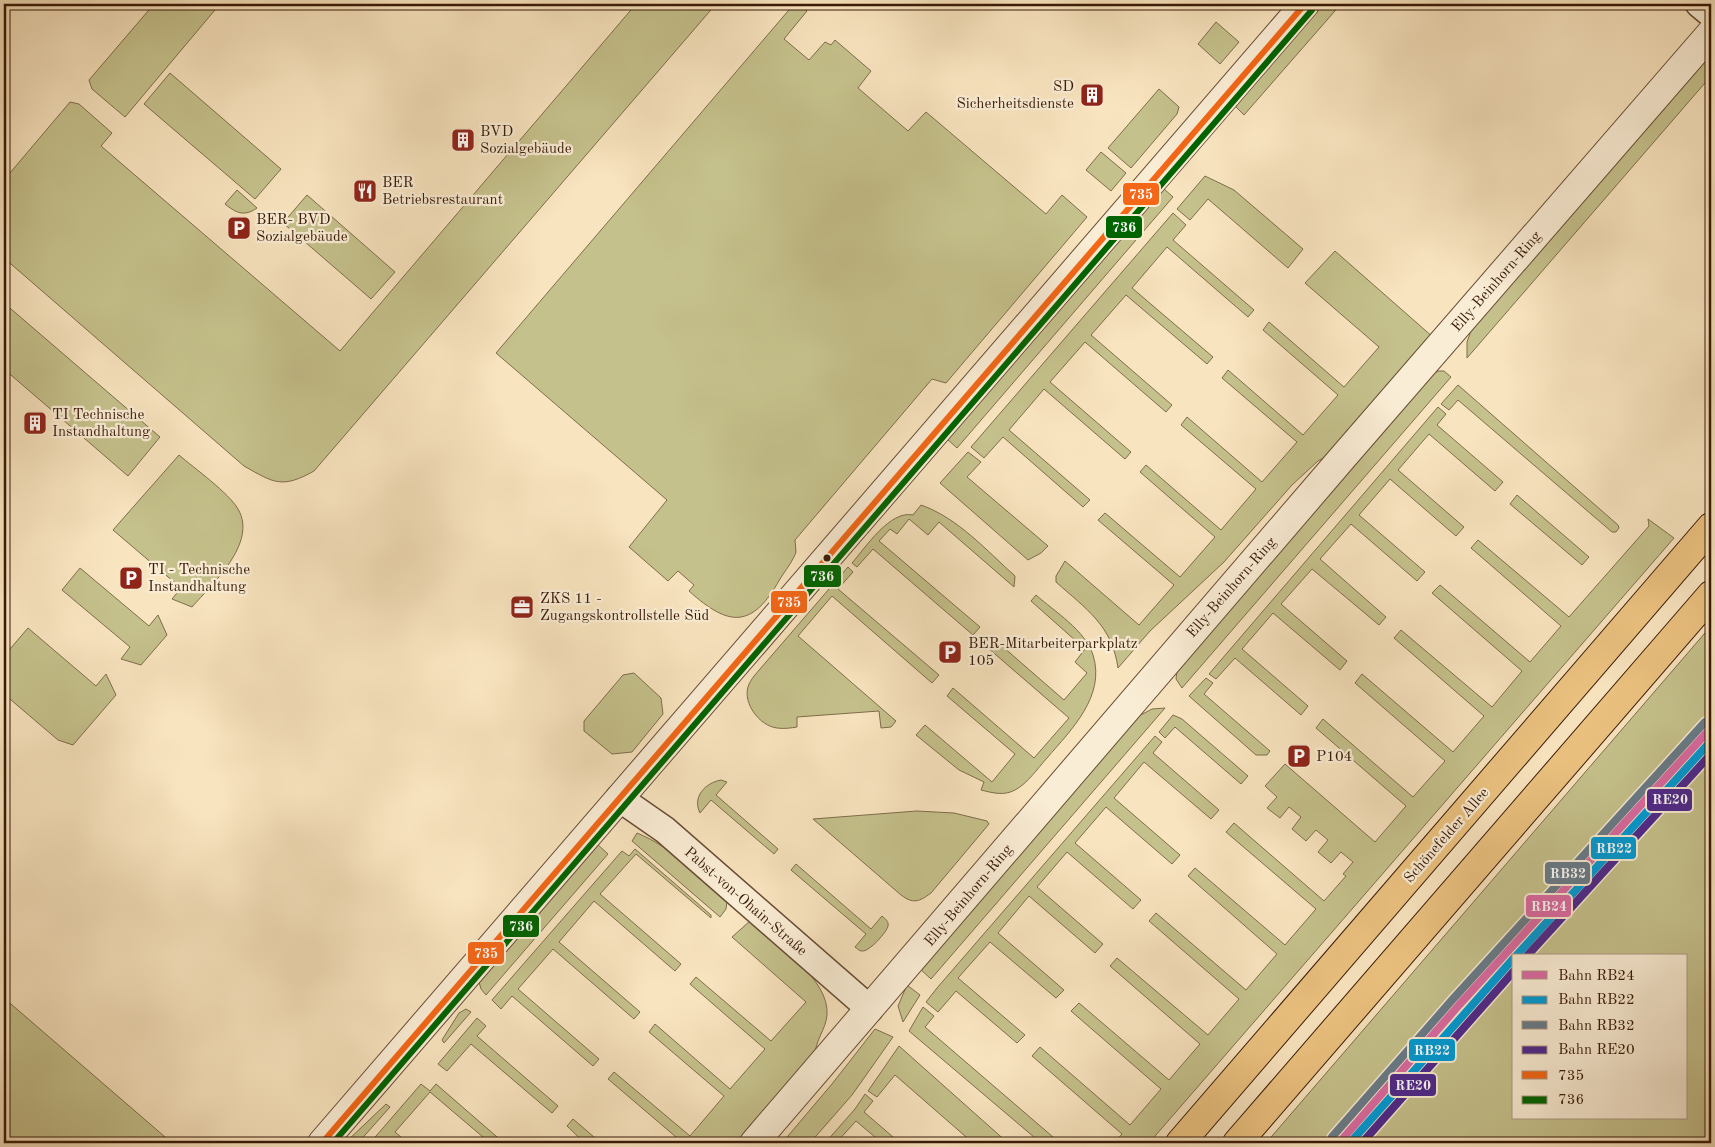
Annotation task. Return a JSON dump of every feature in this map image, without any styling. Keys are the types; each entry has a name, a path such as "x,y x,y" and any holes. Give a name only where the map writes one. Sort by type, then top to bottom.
{"highway":[{"name":"Schönefelder Allee","path":"1180,1143 1711,526"},
{"path":"1237,1143 1711,595"}],"street":[{"path":"322,1143 1306,4"},
{"path":"1699,4 1711,14"},
{"name":"Elly-Beinhorn-Ring","path":"754,1143 1331,471 1711,33"},
{"name":"Pabst-von-Ohain-Straße","path":"619,798 664,830 870,1009"}],"shaded area":[{"path":"154,4 220,4 125,117 92,89 89,80"},
{"path":"636,4 716,4 314,471 303,477 286,482 278,482 244,466 4,258 7,254 4,252 4,180 70,102 79,104 112,133 101,146 340,351"},
{"path":"794,4 799,4 807,11 784,39 809,60 825,42 831,45 835,40 871,71 858,88 908,131 926,112 1046,214 1062,195 1087,217 946,383 932,379 795,540 796,552 793,559 760,607 749,614 739,617 728,616 703,603 689,591 694,585 678,571 668,581 629,547 667,500 496,353"},
{"path":"1320,4 1341,4 1244,115 1236,107 1239,99"},
{"path":"1216,22 1239,42 1220,64 1198,44"},
{"path":"1711,52 1711,76 1467,358 1467,342 1472,328"},
{"path":"170,73 281,169 255,199 144,104"},
{"path":"1159,89 1179,107 1177,114 1131,168 1108,148"},
{"path":"1101,152 1126,173 1111,191 1086,170"},
{"path":"1205,176 1234,190 1303,249 1288,268 1208,199 1190,220 1177,209"},
{"path":"1163,188 1173,197 957,448 946,438"},
{"path":"237,190 257,208 240,213 225,204"},
{"path":"307,195 395,272 371,299 283,223"},
{"path":"1173,213 1186,225 1173,240 1254,310 1248,317 1167,247 1132,288 1213,357 1207,364 1126,295 1091,335 1172,405 1166,412 1085,342 1050,382 1131,452 1125,459 1044,389 1009,430 1090,500 1083,507 1003,437 984,458 971,447"},
{"path":"1335,251 1434,338 1339,449 1318,461 1292,485 1224,562 1150,631 1118,668 1115,653 1104,629 1087,610 1056,582 1056,576 1065,561 1139,625 1174,585 1098,520 1105,513 1180,577 1215,537 1140,472 1146,465 1221,530 1256,489 1181,425 1187,417 1262,482 1297,442 1222,378 1228,370 1303,435 1338,395 1263,330 1269,322 1344,387 1379,347 1305,283"},
{"path":"4,303 160,437 128,476 4,369"},
{"path":"1438,371 1444,371 1451,377 1182,688 1176,679 1177,670 1432,375"},
{"path":"1458,385 1618,525 1619,528 1616,532 1612,532 1458,400 1449,410 1441,404"},
{"path":"1438,407 1446,414 1437,425 1503,482 1495,491 1429,434 1398,470 1464,527 1456,536 1390,479 1359,515 1425,572 1417,581 1351,524 1320,559 1386,617 1379,625 1312,569 1281,604 1347,661 1340,670 1273,613 1242,649 1308,706 1301,715 1235,658 1216,679 1209,674"},
{"path":"968,452 981,462 967,477 1048,546 1041,553 1028,560 940,483"},
{"path":"179,455 227,496 238,509 243,522 238,549 221,575 192,607 172,599 181,588 113,530"},
{"path":"1517,495 1589,557 1582,565 1510,504"},
{"path":"921,505 935,511 960,527 1015,576 1014,587 939,522 928,535 909,519 897,534 890,529 879,541 980,627 973,635 873,549 857,567 852,563 871,539 887,524 904,515 913,515"},
{"path":"1648,519 1674,538 1149,1143 1114,1143 1122,1134 1032,1056 1040,1047 1130,1125 1161,1089 1071,1011 1079,1003 1169,1080 1200,1044 1110,966 1117,958 1208,1035 1239,999 1149,921 1156,913 1246,990 1277,954 1188,876 1195,868 1285,945 1316,909 1226,832 1234,823 1324,901 1346,876 1343,874 1353,862 1341,852 1331,863 1318,852 1328,840 1316,830 1306,841 1292,829 1301,817 1289,807 1280,818 1267,808 1277,797 1265,786 1285,764 1375,842 1406,806 1316,728 1323,719 1413,797 1445,761 1355,683 1362,674 1453,752 1484,716 1394,638 1401,630 1492,707 1522,671 1432,593 1440,585 1530,662 1561,626 1471,548 1478,540 1569,617 1649,526"},
{"path":"848,567 853,572 838,589 939,675 932,683 832,596 798,636 896,721 891,727 881,728 879,711 797,717 797,727 777,728 765,723 759,719 750,707 747,694 749,684"},
{"path":"80,568 149,626 158,615 167,635 141,665 121,659 130,647 62,590"},
{"path":"1036,595 1076,630 1089,646 1096,670 1095,684 1084,711 1076,724 1024,784 1007,793 981,790 984,782 959,770 916,735 925,725 992,782 1015,754 947,696 953,688 1034,758 1069,718 988,648 995,640 1064,700 1087,673 1075,662 1085,649 1031,601"},
{"path":"1711,626 1711,1143 1266,1143"},
{"path":"28,628 96,686 106,674 116,695 73,745 58,740 4,694 4,656"},
{"path":"634,673 661,698 663,714 632,752 612,754 584,731 584,721 623,675"},
{"path":"1206,678 1213,683 1204,694 1270,751 1267,755 1256,755 1189,696"},
{"path":"1165,708 931,979 919,968 1135,718 1152,709"},
{"path":"1173,715 1182,719 1248,776 1241,784 1175,727 1165,738 1159,732"},
{"path":"1155,736 1162,742 1153,753 1219,810 1211,819 1144,762 1114,798 1180,855 1172,864 1106,807 1075,843 1141,900 1133,909 1067,852 1037,887 1103,944 1095,953 1029,896 998,933 1064,990 1056,998 990,942 958,978 1025,1035 1017,1043 956,991 938,1012 926,1002 937,988"},
{"path":"721,780 727,782 716,795 778,849 774,854 711,800 700,813 698,807 699,796 710,784"},
{"path":"917,811 954,813 987,821 989,824 931,893 916,901 909,900 901,895 813,819"},
{"path":"637,833 673,854 727,901 726,909 720,917 632,841"},
{"path":"596,843 608,854 486,995 481,989 479,982"},
{"path":"635,849 711,915 711,918 636,854 600,894 681,964 675,971 594,901 559,942 640,1012 634,1019 553,949 518,989 599,1059 593,1066 512,996 501,1009 492,1000 622,851 629,856"},
{"path":"796,864 871,929 882,916 888,924 881,937 865,950 860,951 855,947 866,934 791,870"},
{"path":"750,921 811,975 820,988 826,1002 827,1015 825,1025 815,1050 815,1055 737,1143 683,1143 608,1079 614,1072 690,1136 724,1096 649,1032 655,1024 730,1089 765,1049 690,984 696,977 771,1041 806,1002 732,937"},
{"path":"907,985 920,995 903,1022 898,1006"},
{"path":"4,998 172,1143 4,1143"},
{"path":"923,1007 934,1016 925,1027 1060,1143 1041,1143 909,1031"},
{"path":"466,1009 471,1012 444,1043 442,1040 459,1013"},
{"path":"477,1018 486,1026 477,1036 558,1106 552,1113 471,1044 447,1071 438,1064"},
{"path":"875,1029 893,1037 852,1095 810,1143 782,1143 832,1084"},
{"path":"899,1046 1008,1143 973,1143 895,1075 877,1097 868,1091"},
{"path":"421,1084 430,1091 436,1084 504,1143 490,1143 430,1092 395,1132 408,1143 393,1143 388,1139 385,1143 370,1143"},
{"path":"865,1094 873,1101 864,1112 900,1143 882,1143 856,1121 836,1143 825,1143 855,1109"},
{"path":"386,1104 390,1107 358,1143 345,1143"},
{"path":"573,1119 601,1143 585,1141 579,1137 567,1126"}],"rail line":[{"name":"RB32","path":"1332,1137 1453,999 1705,722"},
{"name":"RB24","path":"1339,1143 1459,1005 1711,728"},
{"name":"RB22","path":"1518,954 1711,741"},
{"name":"RE20","path":"1529,954 1711,754"},
{"name":"RB22","path":"1350,1143 1512,960"},
{"name":"RE20","path":"1362,1143 1512,973"}],"transit line":[{"name":"735","path":"322,1143 1305,4"},
{"name":"736","path":"333,1143 1312,10"}],"place":[{"name":"SD Sicherheitsdienste","path":"1092,95"},
{"name":"BVD Sozialgebäude","path":"463,140"},
{"name":"BER Betriebsrestaurant","path":"365,191"},
{"name":"BER- BVD Sozialgebäude","path":"239,228"},
{"name":"TI Technische Instandhaltung","path":"35,423"},
{"name":"TI - Technische Instandhaltung","path":"131,578"},
{"name":"ZKS 11 - Zugangskontrollstelle Süd","path":"522,607"},
{"name":"BER-Mitarbeiterparkplatz 105","path":"950,652"},
{"name":"P104","path":"1299,756"}]}
